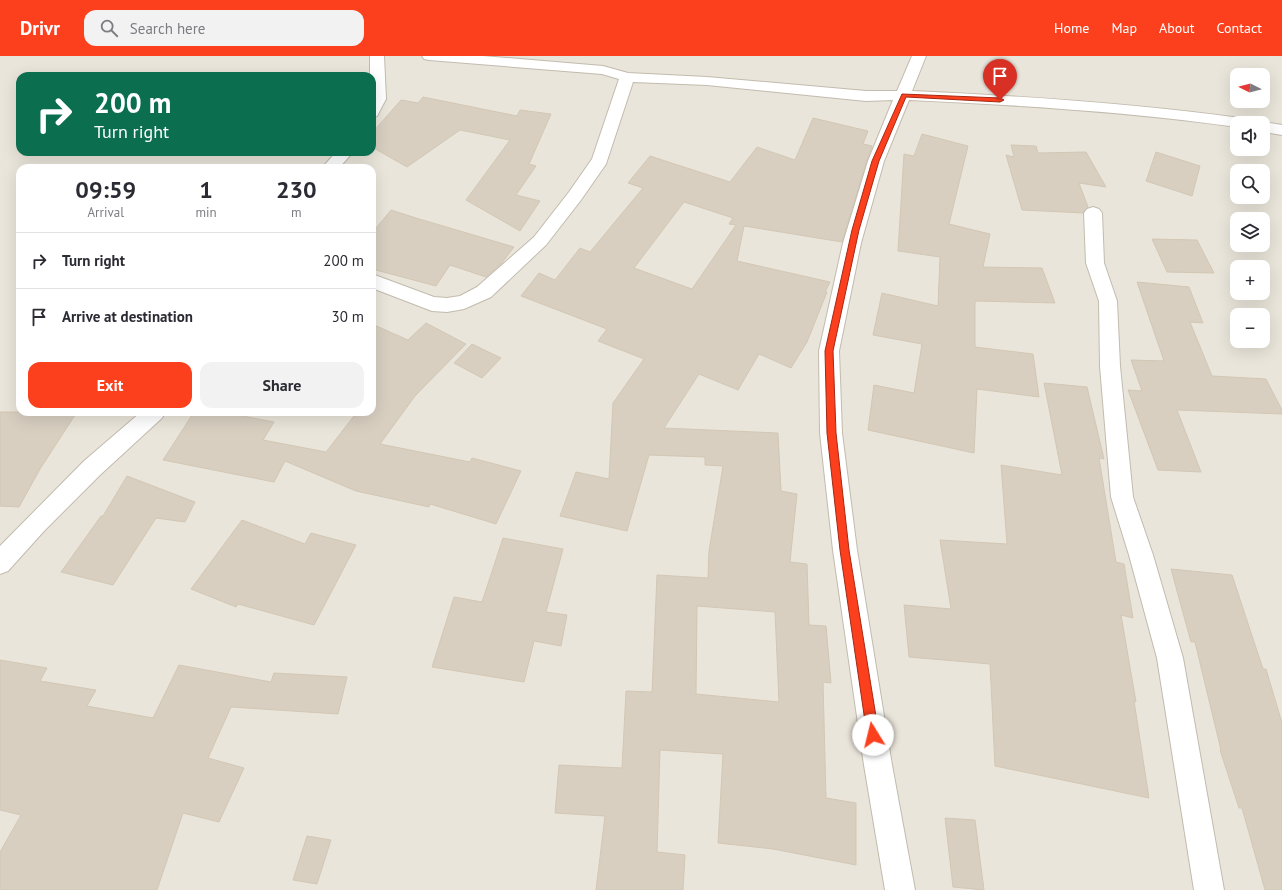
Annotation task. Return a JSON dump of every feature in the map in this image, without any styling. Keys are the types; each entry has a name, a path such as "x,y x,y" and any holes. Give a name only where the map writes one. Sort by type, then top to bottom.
{"street":[{"path":"376,104 378,99 377,56"},
{"path":"429,56 603,70 621,75 866,96 904,95 969,98 1183,115 1230,122"},
{"path":"900,890 878,765 845,550 832,433 829,351 856,228 876,161 919,56"},
{"path":"376,283 432,304 447,306 464,302 484,292 540,241 575,196 600,160 621,75 609,57"},
{"path":"1270,128 1282,130"},
{"path":"334,164 341,156"},
{"path":"1093,213 1095,263 1108,301 1110,366 1122,497 1141,555 1170,658 1209,890"},
{"path":"0,564 36,524 92,468 150,416"}],"shaded area":[{"path":"0,56 1282,56 1282,890 0,890"}],"building":[{"path":"423,97 517,116 520,110 551,114 529,164 536,166 516,195 540,201 520,231 466,200 510,140 460,130 407,167 376,149 376,128 401,100 418,103"},
{"path":"813,118 868,131 863,144 872,146 842,242 744,226 737,261 830,282 807,342 791,368 759,354 738,390 699,374 664,428 778,433 781,491 797,494 790,562 807,564 809,625 826,626 831,683 823,682 826,798 856,803 856,865 773,849 718,843 723,754 660,750 657,852 685,855 683,890 596,890 605,816 555,813 559,765 622,768 626,691 652,692 657,575 708,578 709,551 723,466 705,465 705,457 649,455 627,531 560,516 576,472 609,479 613,403 644,359 598,341 607,329 521,296 539,273 555,280 580,248 590,252 643,188 628,183 650,156 730,182 757,147 795,160","holes":["684,202 733,218 729,224 736,225 692,289 634,268","697,606 775,612 779,702 696,694"]},
{"path":"922,134 968,146 949,224 990,234 983,267 1042,268 1055,303 975,301 975,347 1033,354 1039,397 977,389 974,453 868,430 874,385 914,393 922,344 873,335 882,293 938,306 940,257 898,251 904,154 914,156"},
{"path":"1011,145 1036,146 1038,153 1086,152 1106,187 1079,183 1088,207 1083,213 1022,210 1006,155 1014,157"},
{"path":"1156,152 1200,166 1192,196 1146,181"},
{"path":"391,210 514,247 501,264 486,277 450,265 436,286 376,270 376,228"},
{"path":"1152,239 1197,240 1214,273 1167,272"},
{"path":"1137,282 1189,287 1203,323 1190,322 1212,376 1266,379 1282,410 1282,414 1177,410 1201,472 1158,470 1128,390 1142,391 1131,360 1164,361"},
{"path":"426,323 466,344 415,396 380,444 470,462 472,458 521,471 496,524 430,504 429,507 356,491 285,461 274,482 163,460 191,416 243,416 274,422 263,440 326,452 354,416 376,416 376,326 408,340"},
{"path":"472,344 501,358 482,378 454,363"},
{"path":"1044,383 1087,387 1104,459 1099,458 1116,562 1124,564 1133,618 1121,615 1136,702 1134,701 1149,798 995,766 990,664 909,657 904,605 951,609 940,540 1007,544 1001,465 1062,475"},
{"path":"0,412 16,412 16,416 74,416 40,469 19,507 0,506"},
{"path":"127,476 195,502 185,522 156,518 113,585 61,572 101,516 103,516"},
{"path":"242,520 305,544 311,533 356,545 314,625 238,604 236,607 191,589"},
{"path":"503,538 563,549 546,612 567,615 561,646 534,641 524,682 432,667 454,597 482,602"},
{"path":"1171,569 1232,575 1263,669 1266,669 1282,723 1282,890 1265,890 1242,808 1239,808 1220,750 1195,642 1191,642"},
{"path":"0,660 47,668 40,681 96,690 87,706 153,718 179,665 271,682 274,673 347,677 338,714 231,707 208,758 244,768 219,822 183,813 157,890 0,890 0,852 21,815 0,810"},
{"path":"945,818 975,820 984,890 953,887"},
{"path":"307,836 331,840 317,884 293,880"}],"route":[{"path":"873,735 845,550 832,433 829,351 852,243 876,161 904,95 1000,100"}]}
